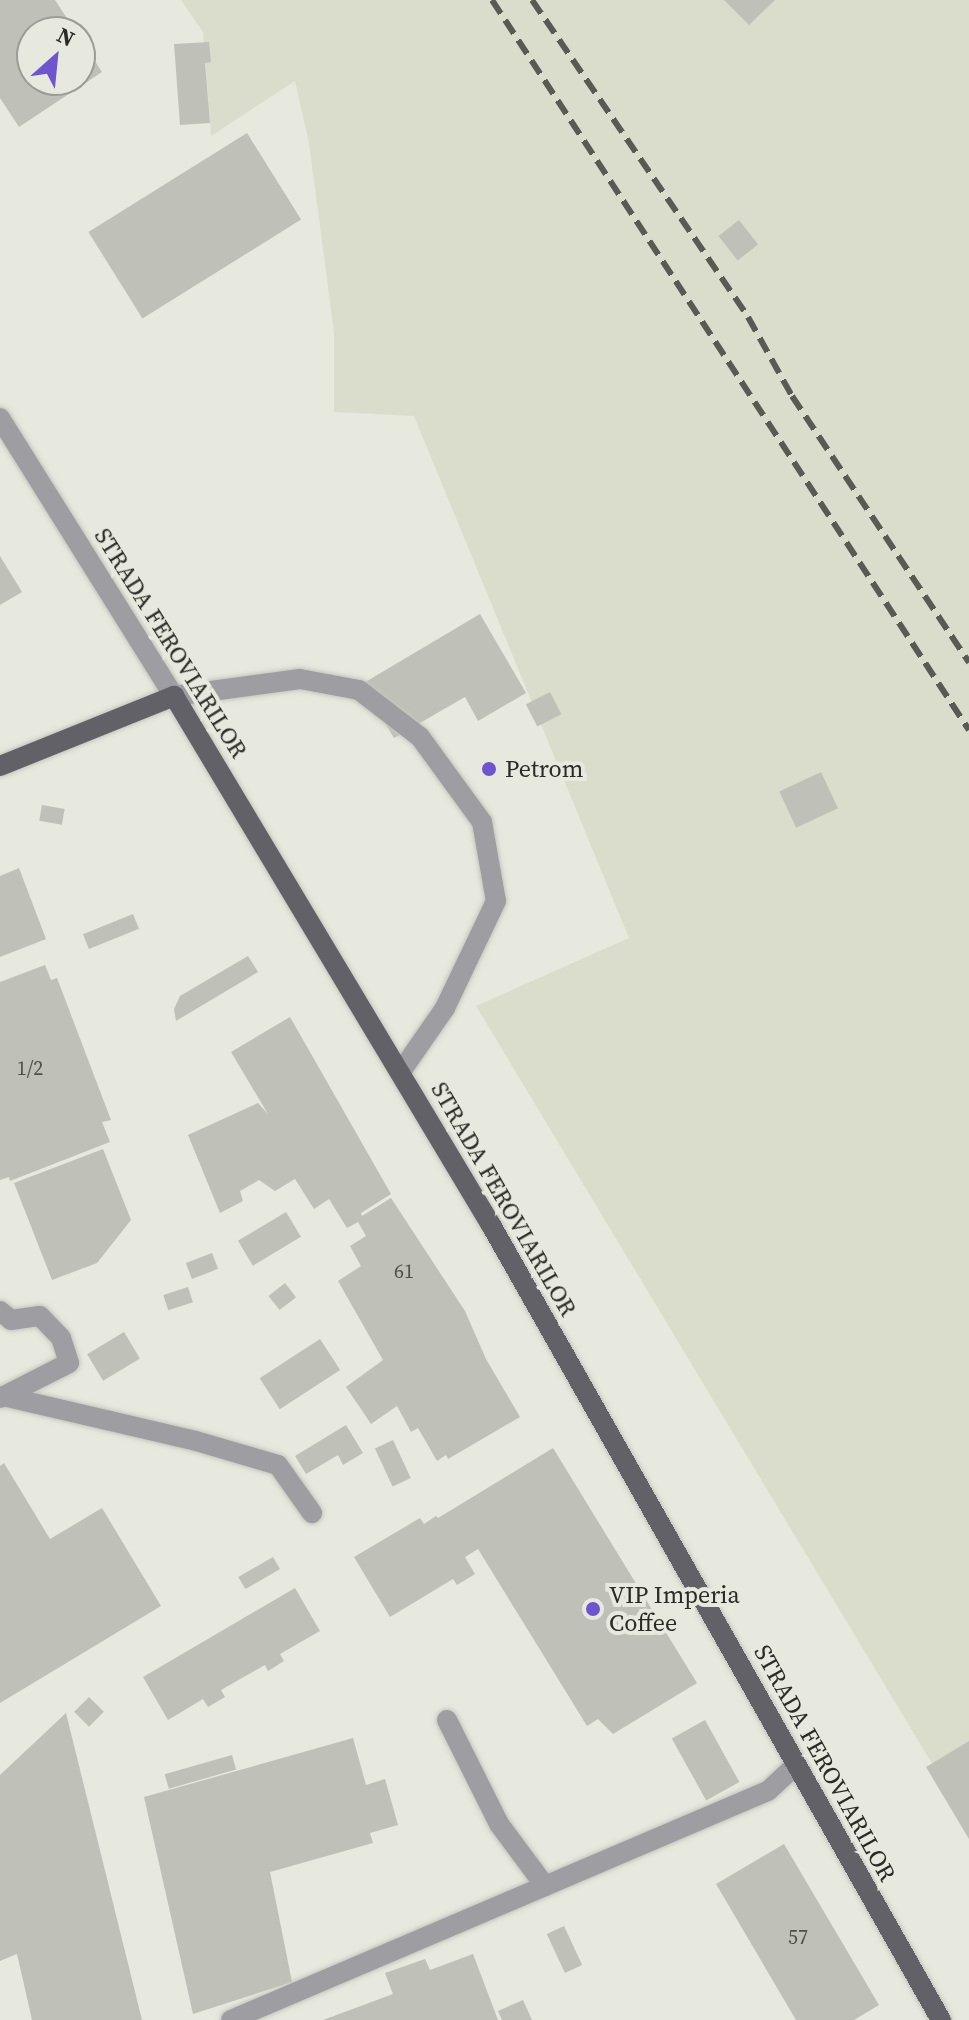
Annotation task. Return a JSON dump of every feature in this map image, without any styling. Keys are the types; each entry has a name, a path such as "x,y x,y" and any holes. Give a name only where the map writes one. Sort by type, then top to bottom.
{"main road":[{"path":"0,766 174,696"},
{"name":"STRADA FEROVIARILOR","path":"174,696 491,1225 941,2020"}],"street":[{"name":"STRADA FEROVIARILOR","path":"0,418 174,696"},
{"path":"174,696 300,679 359,690 420,737 482,822 496,901 445,1008 400,1073"},
{"path":"0,1311 11,1320 40,1316 61,1338 69,1363 2,1397"},
{"path":"2,1397 196,1441 278,1465 312,1513"},
{"path":"447,1720 499,1824 545,1886"},
{"path":"231,2020 768,1791 796,1765"}],"shaded area":[{"path":"181,0 969,0 969,1825 476,1006 629,938 414,416 334,412 334,332 309,143 295,81 211,136 203,32"}],"building":[{"path":"0,0 55,0 66,16 16,16 16,96 66,96 19,127 0,98"},
{"path":"724,0 775,0 749,25"},
{"path":"209,42 211,62 205,63 210,123 180,125 174,44"},
{"path":"247,133 301,220 142,319 88,232"},
{"path":"739,220 758,244 738,260 719,236"},
{"path":"0,556 22,592 0,605"},
{"path":"480,614 526,693 478,721 465,697 394,738 362,684"},
{"path":"550,692 561,714 537,727 526,704"},
{"path":"821,772 838,808 796,828 779,791"},
{"path":"42,805 65,809 62,825 39,821"},
{"path":"19,868 46,939 0,957 0,876"},
{"path":"133,914 139,929 89,949 83,934"},
{"path":"248,956 258,972 176,1021 174,1009 180,996"},
{"path":"45,965 51,980 57,978 111,1120 102,1122 110,1142 10,1181 9,1177 0,1180 0,982"},
{"path":"290,1017 391,1194 361,1213 362,1216 391,1198 465,1311 486,1359 520,1417 448,1459 446,1455 437,1461 418,1428 411,1432 397,1406 371,1424 346,1387 383,1360 338,1281 361,1266 350,1246 366,1236 358,1222 347,1228 329,1199 314,1209 295,1179 275,1191 259,1180 240,1191 243,1201 220,1213 188,1135 258,1103 268,1114 231,1052"},
{"path":"103,1149 131,1220 97,1263 52,1280 14,1183"},
{"path":"286,1212 301,1237 253,1266 238,1241"},
{"path":"212,1253 218,1269 192,1279 186,1263"},
{"path":"285,1283 296,1297 280,1310 268,1296"},
{"path":"188,1287 193,1302 168,1310 163,1295"},
{"path":"124,1332 140,1359 103,1381 87,1354"},
{"path":"320,1339 340,1370 280,1409 260,1378"},
{"path":"346,1425 363,1453 343,1465 338,1455 306,1474 295,1456"},
{"path":"393,1440 411,1478 393,1487 375,1448"},
{"path":"553,1448 697,1683 613,1734 598,1719 587,1726 478,1549 465,1557 475,1574 457,1585 453,1579 390,1617 354,1557 420,1518 424,1524 436,1516 438,1518"},
{"path":"4,1463 50,1539 102,1508 161,1606 0,1703 0,1466"},
{"path":"273,1557 280,1569 245,1589 238,1577"},
{"path":"295,1588 320,1631 280,1654 284,1661 268,1671 265,1665 221,1690 225,1697 208,1707 203,1699 168,1720 143,1677"},
{"path":"89,1697 104,1712 89,1727 74,1712"},
{"path":"66,1713 142,2020 32,2020 17,1954 0,1961 0,1775"},
{"path":"705,1720 739,1782 706,1801 672,1738"},
{"path":"353,1738 366,1785 385,1779 398,1825 370,1833 373,1843 270,1872 292,1982 193,2014 144,1797"},
{"path":"969,1741 969,1839 926,1767"},
{"path":"232,1755 236,1769 169,1789 165,1774"},
{"path":"784,1844 879,2005 854,2020 796,2020 716,1884"},
{"path":"564,1926 582,1965 565,1973 547,1934"},
{"path":"473,1954 498,2020 323,2020 393,1994 385,1973 425,1959 430,1970"},
{"path":"523,2000 532,2020 502,2020 498,2011"}],"railway":[{"path":"492,0 969,730"},
{"path":"532,0 748,317 792,396 969,662"}],"place":[{"name":"Petrom","path":"489,769"},
{"name":"VIP Imperia Coffee","path":"593,1609"}]}
